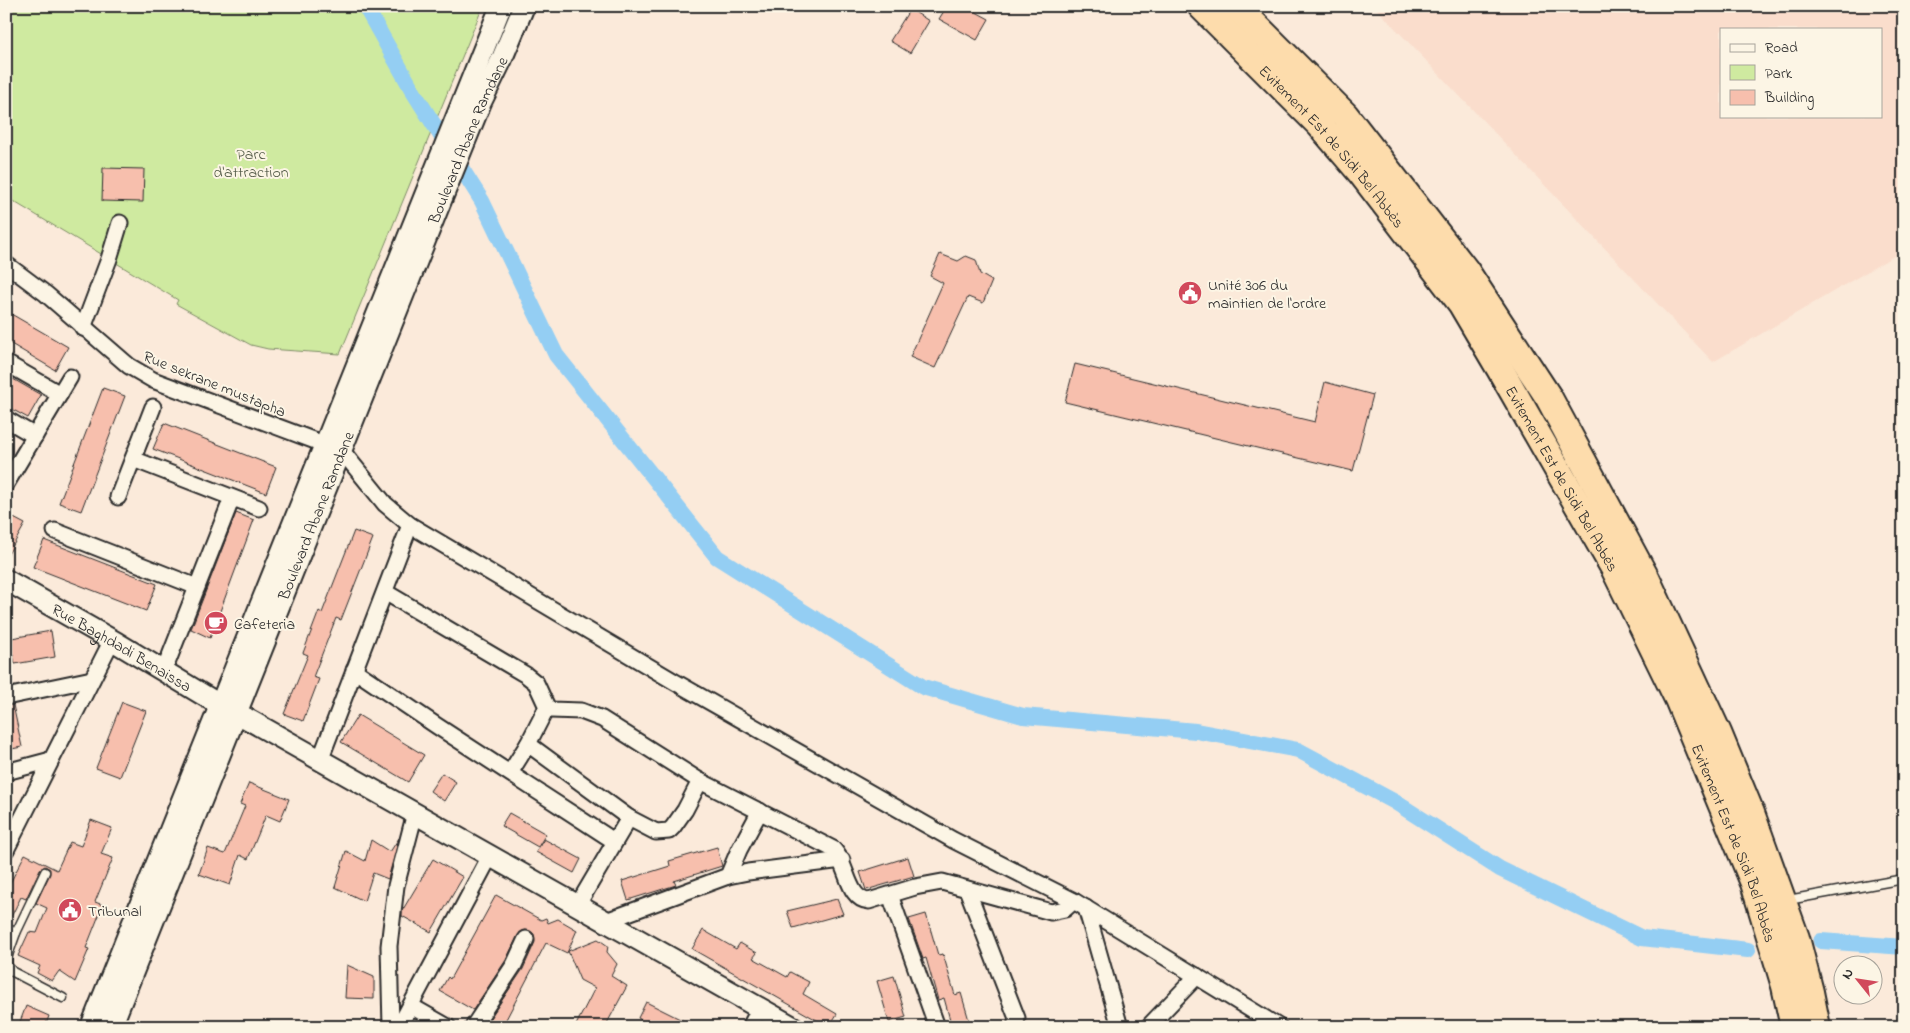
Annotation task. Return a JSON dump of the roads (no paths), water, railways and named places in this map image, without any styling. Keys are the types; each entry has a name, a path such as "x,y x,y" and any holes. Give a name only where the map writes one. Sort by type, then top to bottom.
{"highway":[{"name":"Evitement Est de Sidi Bel Abbès","path":"1202,6 1320,125 1362,174 1461,303 1500,369 1614,568 1678,699 1754,883 1785,986 1794,1027"},
{"name":"Evitement Est de Sidi Bel Abbès","path":"1236,6 1345,115 1466,271 1549,398 1648,580 1722,742 1751,813 1796,938 1817,1027"}],"main road":[{"name":"Boulevard Abane Ramdane","path":"91,1027 228,709 334,448 472,100 501,6"},
{"name":"Boulevard Abane Ramdane","path":"472,100 501,62 524,6"},
{"name":"Rue Baghdadi Benaissa","path":"6,580 228,709 793,1027"},
{"name":"Boulevard Abane Ramdane","path":"111,1027 228,709"}],"street":[{"path":"83,328 109,259 120,223"},
{"name":"Rue sekrane mustapha","path":"6,264 46,294 129,366 153,380 334,448"},
{"path":"6,363 60,394"},
{"path":"6,484 70,377"},
{"path":"118,497 153,407"},
{"path":"6,419 36,436"},
{"path":"334,448 385,504 410,525 675,682 953,840 1080,905 1280,1027"},
{"path":"133,459 259,508"},
{"path":"164,671 232,498"},
{"path":"320,760 410,525"},
{"path":"55,531 197,587"},
{"path":"385,592 526,675 536,683 547,707 555,711 581,711 594,715 700,781 833,849 842,860 857,897 869,901 915,887 942,882 1052,912 1080,905"},
{"path":"6,850 112,640"},
{"path":"354,670 614,841"},
{"path":"6,697 92,679"},
{"path":"510,773 528,744 547,707"},
{"path":"528,744 629,818 656,832 669,830 673,827 700,781"},
{"path":"6,772 51,760"},
{"path":"728,876 739,850 760,811"},
{"path":"391,1027 389,946 399,869 416,814"},
{"path":"577,906 629,818"},
{"path":"399,1027 490,856"},
{"path":"606,921 728,876 842,860"},
{"path":"967,889 1017,1018 1015,1027"},
{"path":"890,895 937,1027"},
{"path":"1080,905 1120,1027"},
{"path":"473,1027 514,965 526,939"},
{"path":"1148,1027 1197,976"},
{"path":"411,1006 448,1027"},
{"path":"750,1027 760,1008"}],"lane":[{"path":"45,872 16,933 7,958 7,964 10,969 63,998"},
{"path":"1783,901 1904,879"},
{"path":"6,928 16,933"}],"waterway":[{"path":"365,6 414,93 482,201 556,355 717,557 923,687 1023,716 1196,731 1298,750 1395,802 1500,869 1642,938 1748,950"},
{"path":"1821,941 1904,947"}],"place":[{"name":"Unité 306 du maintien de l'ordre","path":"1190,293"},
{"name":"Cafeteria","path":"216,623"},
{"name":"Tribunal","path":"70,910"}],"park label":[{"name":"Parc d'attraction","path":"251,162"}]}
